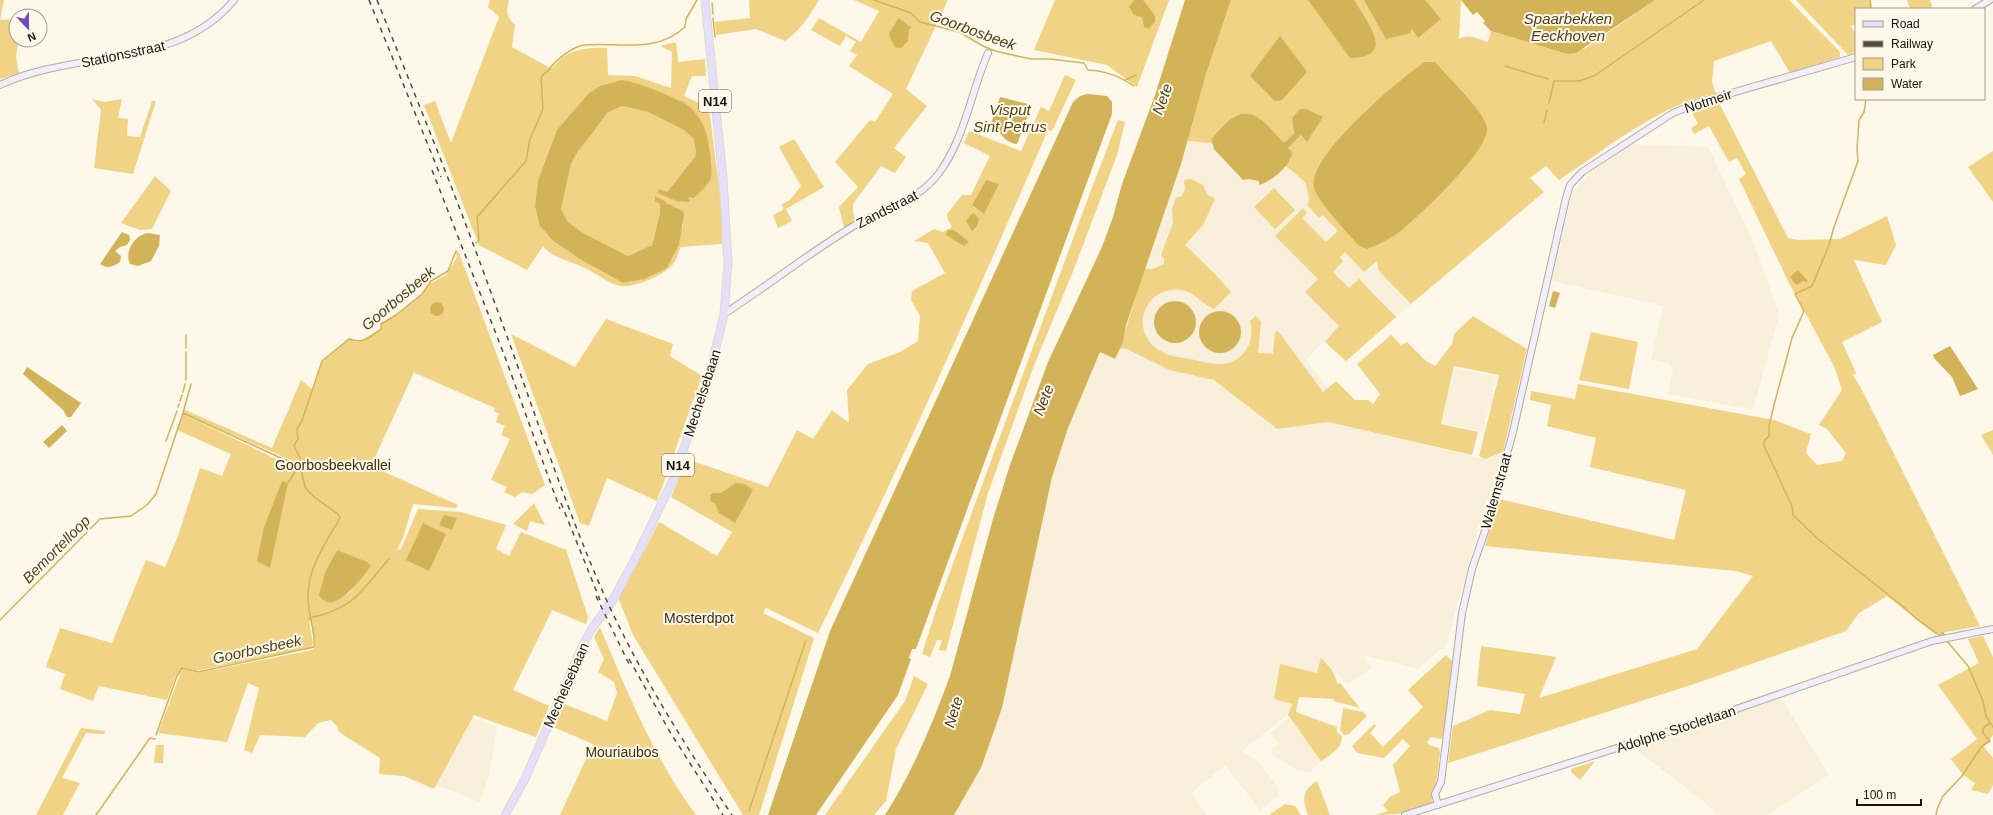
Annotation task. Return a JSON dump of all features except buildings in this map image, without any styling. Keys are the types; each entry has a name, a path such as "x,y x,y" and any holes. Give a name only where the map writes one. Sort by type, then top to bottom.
{"main road":[{"name":"Mechelsebaan","path":"505,815 524,779 582,647 591,630 614,598 636,557 670,485 710,372 724,314 728,263 724,193 705,1"}],"street":[{"name":"Stationsstraat","path":"0,85 41,71 130,53 183,40 213,22 234,0"},
{"path":"1977,8 1990,0"},
{"name":"Zandstraat","path":"724,314 852,227 910,199 927,187 948,159 967,114 977,80 988,53"},
{"name":"Notmeir","path":"1575,179 1615,149 1680,110 1855,58"},
{"name":"Walemstraat","path":"1438,805 1435,794 1441,782 1463,608 1472,569 1487,525 1512,436 1566,198 1575,179"},
{"name":"Adolphe Stocletlaan","path":"1405,815 1696,723 1946,637 1993,629"}],"shaded area":[{"path":"1187,141 1212,143 1214,149 1248,179 1259,181 1259,185 1291,159 1378,270 1411,304 1346,361 1323,341 1306,360 1328,388 1323,392 1287,343 1231,393 1277,429 1328,422 1485,459 1503,452 1478,530 1445,649 1439,650 1418,669 1363,655 1372,668 1347,685 1321,655 1318,673 1292,704 1288,715 1242,751 1257,760 1278,787 1279,795 1260,810 1225,765 1191,793 1207,815 954,815 981,768 1002,708 1052,477 1068,428 1100,352 1139,285 1181,164"},
{"path":"1632,144 1708,147 1754,243 1779,315 1753,410 1668,394 1673,369 1669,364 1651,360 1663,306 1552,281 1571,198 1576,188 1590,173"},
{"path":"1455,368 1496,377 1492,393 1499,395 1496,409 1488,407 1483,432 1442,423"},
{"path":"1781,698 1829,775 1767,815 1717,815 1704,802 1634,748"},
{"path":"1289,717 1321,761 1310,772 1298,771 1271,754 1272,749 1279,744 1270,733"},
{"path":"473,718 497,727 490,773 480,802 436,785"}],"green space":[{"path":"0,0 4,0 0,20"},
{"path":"490,0 509,0 507,8 508,14 515,25 512,47 552,69 563,58 576,51 591,48 607,48 608,75 635,76 671,88 672,52 660,46 676,42 678,62 705,59 706,76 692,76 684,96 709,108 721,201 722,244 681,247 674,262 669,268 649,280 627,286 611,283 585,268 557,257 543,246 527,270 479,245 424,105 435,101 451,143 499,17 488,7","holes":["588,94 699,119 702,124 711,156 712,172 708,183 693,199 691,197 676,201 657,193 667,192 695,157 696,151 693,138 684,130 648,112 622,106 607,113 578,151 571,164 561,209 568,222 583,233 628,256 652,245 660,213 660,204 656,199 665,201 665,203 683,211 683,227 681,227 679,245 667,268 645,279 623,283 578,258 552,240 540,226 572,113"]},
{"path":"749,0 819,0 800,28 785,41 756,29 716,35 715,22 750,18"},
{"path":"854,0 948,0 906,89 927,106 894,148 906,157 895,173 881,166 853,204 853,213 856,222 844,228 839,207 858,187 835,162 870,120 875,122 893,94 849,66 857,55 850,51 856,42 846,36 840,46 811,30 819,18 861,42 879,11"},
{"path":"1055,0 1169,0 1137,87 1107,65 1034,50"},
{"path":"1231,0 1461,0 1459,39 1462,37 1469,37 1488,42 1491,31 1567,54 1586,48 1655,0 1789,0 1840,52 1840,57 1790,73 1771,41 1714,61 1712,82 1716,94 1696,98 1655,116 1559,180 1546,166 1530,178 1544,192 1411,304 1378,270 1377,261 1364,272 1345,252 1340,257 1343,261 1333,272 1349,288 1359,279 1396,317 1346,361 1325,342 1339,326 1305,292 1318,279 1275,236 1303,208 1307,213 1302,218 1326,242 1338,231 1323,215 1319,218 1307,205 1309,200 1306,183 1285,165 1291,159 1288,148 1301,135 1307,141 1292,118 1294,134 1284,144 1269,126 1256,116 1249,114 1241,114 1234,117 1211,139 1212,143 1187,141 1206,74"},
{"path":"1796,0 1871,0 1872,8 1855,8 1855,24 1851,26 1855,32 1855,52 1848,55"},
{"path":"1907,0 1930,0 1933,8 1910,8"},
{"path":"0,20 8,20 8,48 17,48 16,57 19,73 0,79"},
{"name":"Mosterdpot","path":"1065,75 1076,80 1052,131 1048,130 936,383 818,633 766,608 763,613 814,638 759,815 743,815 633,635 618,597 659,522 717,556 732,532 671,497 687,459 768,487 797,430 813,439 832,410 849,423 847,390 868,364 900,352 918,341 920,316 911,300 912,291 945,273 928,243 914,241 934,229 943,232 952,227 947,218 947,214 962,195 971,195 990,156 964,143 969,131 1021,151 1041,107 1049,111","holes":["986,180 984,214 972,205"]},
{"path":"92,99 104,102 122,99 118,118 128,119 127,136 140,137 152,101 156,101 133,174 94,168 101,110"},
{"path":"1718,101 1788,238 1799,240 1840,239 1887,216 1896,245 1886,265 1854,260 1882,322 1842,342 1856,373 1853,375 1861,388 1980,626 1935,634 1887,596 1859,613 1846,631 1691,685 1448,763 1453,726 1490,710 1520,714 1525,694 1477,686 1481,646 1556,657 1539,698 1697,649 1753,576 1736,571 1485,546 1499,499 1674,540 1686,490 1590,467 1596,438 1547,426 1551,405 1530,400 1531,391 1575,399 1578,384 1774,420 1811,434 1806,453 1817,465 1842,461 1846,453 1827,429 1819,425 1842,390 1834,366 1789,283 1739,179 1746,174 1737,158 1729,162 1709,126 1694,134 1691,128 1698,124 1690,109"},
{"path":"1118,120 1125,122 1117,155 1074,269 1033,368 988,493 946,651 939,650 942,640 937,640 930,657 922,654 937,607"},
{"path":"794,139 824,187 786,209 792,221 778,228 773,215 783,210 782,204 790,200 801,186 779,147"},
{"path":"1993,151 1993,202 1968,167"},
{"path":"155,176 171,191 152,229 140,230 121,223"},
{"path":"1191,179 1203,185 1207,194 1215,199 1203,225 1185,245 1231,292 1214,309 1187,291 1175,289 1158,295 1149,303 1143,317 1144,331 1151,344 1157,349 1170,355 1223,364 1237,359 1247,349 1251,335 1250,321 1256,316 1261,322 1258,353 1273,354 1275,332 1278,331 1323,392 1336,381 1355,400 1368,400 1373,404 1380,394 1357,364 1391,335 1401,345 1407,342 1426,361 1435,366 1452,344 1454,334 1473,316 1527,349 1503,452 1485,459 1479,456 1499,375 1454,366 1441,424 1478,432 1472,455 1328,422 1277,429 1214,380 1170,370 1125,348 1120,349 1144,269 1153,269 1164,264 1164,258 1161,255 1173,223 1172,209 1176,198 1182,196 1185,189 1184,180"},
{"path":"1274,188 1295,210 1275,229 1254,207"},
{"name":"Goorbosbeekvallei","path":"458,250 545,485 532,494 522,492 515,497 504,492 507,487 491,480 510,439 501,435 505,426 496,422 499,414 494,411 495,408 415,373 415,370 371,466 458,505 456,508 413,504 403,538 397,550 401,549 418,509 461,512 506,525 496,549 509,556 521,532 566,550 588,617 586,624 552,610 513,690 549,706 536,737 474,715 434,789 404,776 379,774 380,758 339,732 337,726 331,720 318,723 305,737 260,735 252,753 244,750 259,688 248,683 227,742 158,733 182,669 198,673 312,650 315,647 311,621 309,621 313,643 311,648 195,671 182,667 175,678 167,700 99,686 93,701 60,689 65,674 46,667 60,628 112,643 146,560 165,567 178,536 200,468 222,476 231,454 177,430 183,414 278,460 293,466 295,462 183,413 185,410 272,448 301,380 313,390 322,361 349,339 358,342 381,329 381,324 396,315 422,294 429,284 446,275 457,257 456,251","holes":["337,550 370,566 349,593 330,602 326,570"]},
{"path":"606,319 673,344 670,356 702,376 657,501 607,478 589,526 580,523 511,334 575,367"},
{"path":"1591,332 1638,342 1629,389 1579,380"},
{"path":"1993,430 1993,455 1981,435"},
{"path":"534,503 545,525 530,521 527,531 513,524"},
{"name":"Mouriaubos","path":"600,627 620,676 654,748 667,771 696,815 560,815 593,744 553,727 564,704 607,721 617,693 614,682 598,672 604,659 594,637"},
{"path":"1983,636 1993,657 1993,735 1984,747 1993,758 1993,785 1988,794 1971,790 1975,783 1963,775 1951,759 1977,739 1938,685 1979,663 1968,639"},
{"path":"1446,655 1452,661 1443,739 1431,737 1427,742 1429,745 1439,748 1440,752 1436,786 1432,790 1432,802 1427,806 1413,811 1398,814 1376,815 1388,811 1383,805 1390,797 1400,792 1393,765 1410,746 1403,739 1384,758 1357,753 1352,746 1374,724 1376,726 1370,733 1383,747 1423,707 1408,690"},
{"path":"1321,657 1332,670 1338,684 1340,683 1360,708 1333,701 1334,699 1299,697 1296,712 1337,727 1337,732 1342,736 1342,741 1338,748 1321,761 1288,715 1292,704 1274,699 1280,664 1317,673"},
{"path":"914,676 928,684 896,749 886,801 874,815 825,815 905,701"},
{"path":"1343,708 1363,712 1367,716 1349,734 1344,735 1340,730"},
{"path":"81,728 105,731 104,734 86,733 62,778 80,783 63,815 36,815"},
{"path":"156,745 164,745 163,763 154,763"},
{"path":"1595,761 1580,780 1571,772 1571,769"},
{"path":"1317,781 1330,815 1308,815 1304,800 1306,791"},
{"path":"1285,804 1295,806 1301,815 1269,815"}],"water":[{"path":"1134,0 1143,0 1155,16 1155,22 1149,29 1144,27 1142,17 1134,15 1129,7"},
{"name":"Nete","path":"1185,0 1231,0 1206,74 1181,164 1126,325 1123,342 1115,359 1100,352 1068,428 1052,477 1002,708 981,768 954,815 885,815 913,765 950,676 993,519 1010,465 1048,362 1102,247 1113,217 1122,184 1155,95"},
{"path":"1308,0 1354,0 1371,27 1376,45 1373,51 1364,56 1350,58"},
{"path":"1364,0 1425,0 1441,19 1418,38 1412,29 1410,31 1411,33 1386,39"},
{"name":"Spaarbekken Eeckhoven","path":"1461,0 1655,0 1576,53 1567,54 1491,31 1483,23 1485,21 1477,12 1473,15"},
{"path":"899,18 912,28 909,29 908,41 901,48 895,47 889,33"},
{"path":"1280,36 1307,72 1282,100 1275,101 1250,76"},
{"path":"1425,62 1435,62 1473,104 1485,121 1487,128 1485,138 1466,166 1439,196 1396,234 1382,243 1367,249 1358,245 1320,200 1314,187 1316,173 1325,157 1358,119 1377,100"},
{"path":"622,80 657,91 690,107 698,116 706,131 712,168 711,178 703,190 693,199 691,197 688,198 690,201 688,202 676,201 657,193 659,189 667,192 695,157 696,151 693,138 684,130 648,112 622,106 607,113 578,151 571,164 561,209 568,222 583,233 628,256 652,245 660,213 660,204 655,201 655,196 683,211 684,215 679,245 667,268 645,279 623,283 578,258 552,240 540,226 535,206 538,181 557,130 588,94 600,86"},
{"path":"1087,94 1107,96 1112,102 1112,114 916,649 912,649 909,658 911,659 898,695 816,815 768,815 830,631 1073,102 1080,96"},
{"name":"Visput Sint Petrus","path":"1000,97 1032,105 1017,144 1005,139 992,121"},
{"path":"1300,109 1306,109 1323,117 1307,142 1301,135 1288,148 1292,152 1285,168 1264,183 1259,185 1259,181 1248,179 1243,180 1214,149 1211,139 1234,117 1242,114 1256,116 1284,143 1294,134 1292,118"},
{"path":"986,180 999,184 984,214 972,205"},
{"path":"974,213 979,219 977,226 972,231 966,221 970,215"},
{"path":"948,230 954,230 969,242 964,246 946,235"},
{"path":"122,232 129,235 130,240 127,245 120,247 115,251 121,256 120,262 110,267 100,264"},
{"path":"148,233 160,235 159,246 151,261 138,266 130,264 128,254 132,244 143,234"},
{"path":"1798,270 1808,281 1803,281 1796,285 1790,277"},
{"path":"1553,291 1560,293 1555,308 1549,306"},
{"path":"1175,301 1190,307 1196,322 1190,337 1175,343 1160,337 1154,322 1160,307"},
{"path":"434,302 440,302 444,306 444,312 440,316 434,316 430,312 430,306"},
{"path":"1216,311 1224,311 1232,314 1238,320 1241,332 1238,344 1232,350 1224,353 1216,353 1208,350 1202,344 1199,336 1199,328 1202,320 1208,314"},
{"path":"1950,346 1978,389 1960,396 1952,377 1934,358 1933,355"},
{"path":"27,367 81,403 71,417 67,417 63,410 23,374"},
{"path":"62,425 67,431 49,448 43,442"},
{"path":"282,481 288,483 270,568 257,561 264,527"},
{"path":"736,483 745,484 753,490 735,523 719,513 715,503 711,502 710,495 713,493 721,493"},
{"path":"444,515 457,518 452,530 439,525"},
{"path":"423,523 446,534 429,571 406,560"},
{"path":"337,550 367,562 371,566 347,594 331,602 325,601 319,595 326,570"}],"waterway":[{"name":"Goorbosbeek","path":"476,243 479,240 477,217 526,161 530,139 543,109 541,78 543,75 561,57 580,46 597,44 637,45 662,41 685,27 686,19 697,0"},
{"name":"Goorbosbeek","path":"874,0 911,13 920,22 959,32 995,51 1031,59 1050,59 1084,63 1088,70 1112,75 1123,79 1134,86"},
{"path":"1549,103 1554,81 1579,81 1594,76 1704,0"},
{"path":"1870,0 1871,8"},
{"path":"712,3 713,14"},
{"path":"713,18 715,37"},
{"path":"1505,66 1548,79"},
{"path":"1125,80 1136,75"},
{"path":"1866,100 1864,112 1859,120 1857,149 1858,161 1829,245 1812,286 1795,294 1804,311 1792,338 1769,426 1769,436 1764,441 1764,446 1792,506 1793,515 1818,539 1918,620 1939,635 1943,633 1945,636"},
{"path":"1544,123 1547,110"},
{"name":"Goorbosbeek","path":"156,735 177,676 182,668 198,672 314,647 314,635 308,602 311,574 324,545 340,518 338,514 314,497 305,487 300,464 302,462 294,446 298,439 297,429 302,421 322,361 349,339 359,341 363,340 381,329 381,324 396,315 422,294 431,281 448,271 456,251"},
{"path":"186,335 186,348"},
{"path":"186,352 186,380"},
{"path":"183,392 185,384"},
{"path":"183,413 191,384"},
{"path":"180,401 182,395"},
{"path":"166,441 177,411"},
{"name":"Bemortelloop","path":"0,620 100,519 131,516 147,505 156,494 183,413 283,459 300,464"},
{"path":"288,483 300,464"},
{"path":"309,618 336,610 355,598 389,559"},
{"path":"749,811 806,640"},
{"path":"1946,640 1968,666 1983,701 1986,716 1993,727"},
{"path":"1936,815 1943,796 1962,776 1982,746 1990,741 1983,732 1984,728 1990,723"},
{"name":"Goorbosbeek","path":"96,815 150,738 155,739"}],"railway":[{"path":"369,0 441,177"},
{"path":"377,0 466,225 561,488 606,599 664,710 732,815"},
{"path":"432,170 505,357 560,509"},
{"path":"561,503 600,600"},
{"path":"596,596 630,666"},
{"path":"629,659 670,732 723,815"}]}
